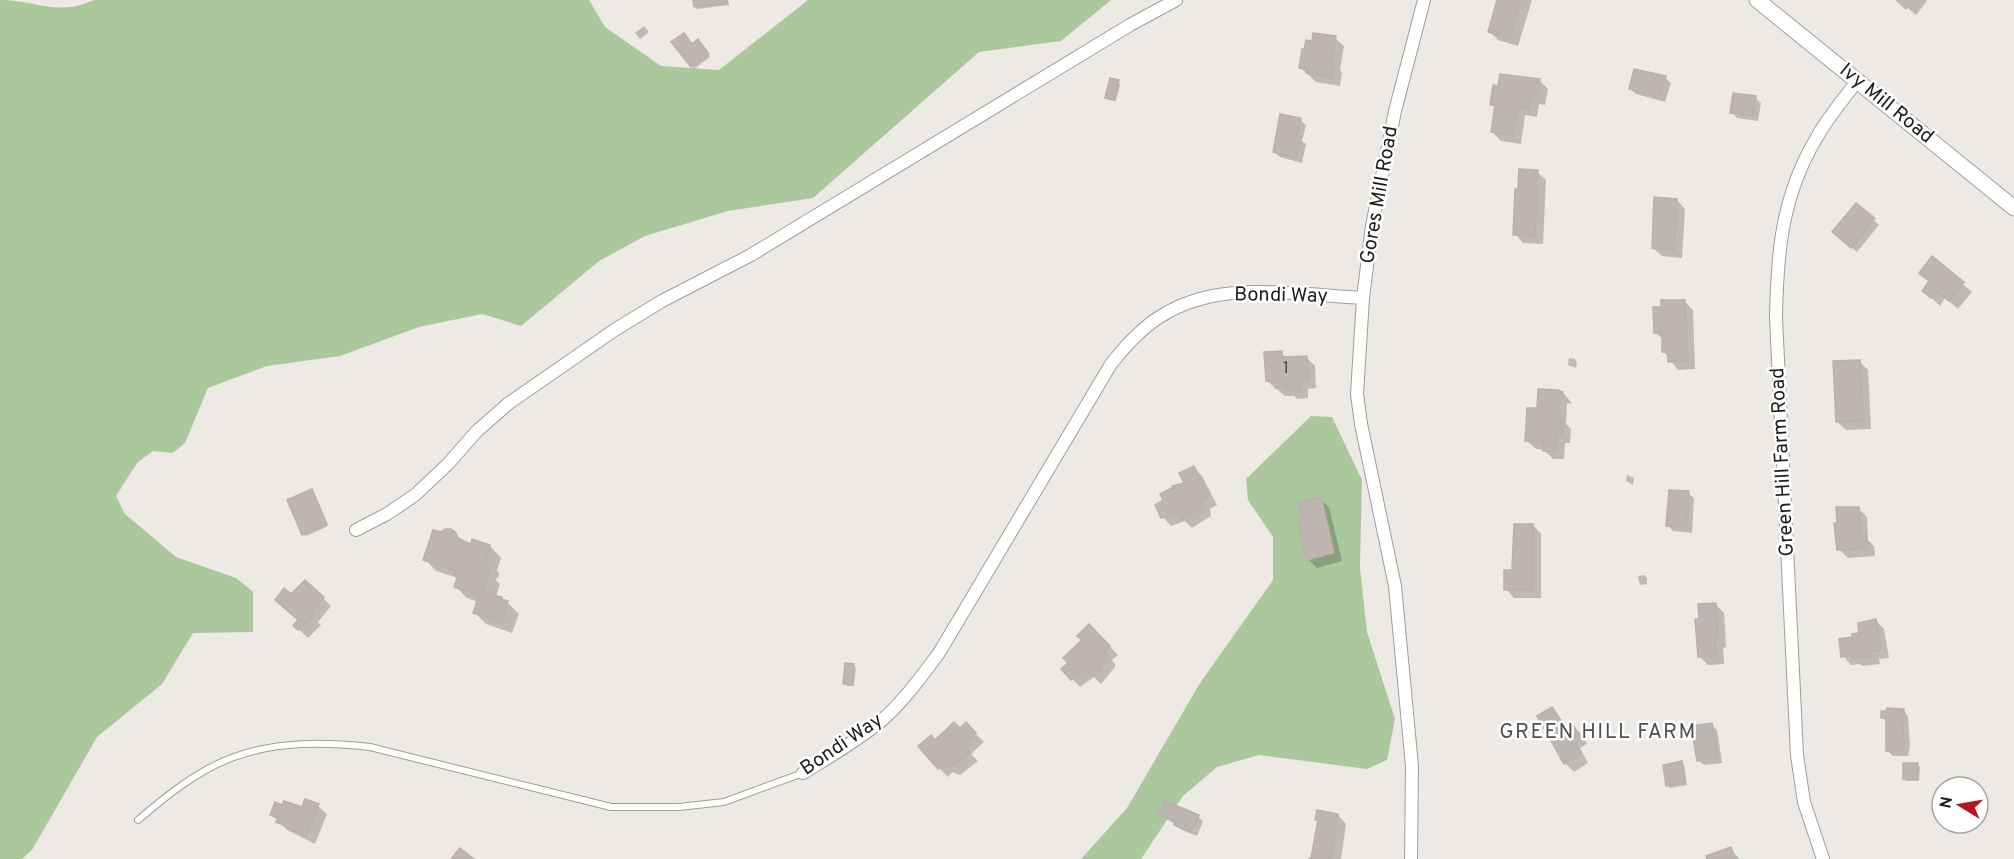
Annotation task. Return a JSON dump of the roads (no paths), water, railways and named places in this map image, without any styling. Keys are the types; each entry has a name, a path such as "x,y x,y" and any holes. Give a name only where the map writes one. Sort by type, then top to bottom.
{"street":[{"path":"356,530 387,514 415,495 448,464 477,431 509,403 616,329 662,301 751,255 1176,0"},
{"name":"Gores Mill Road","path":"1411,859 1412,766 1397,596 1361,424 1357,394 1363,298 1381,176 1397,100 1424,0"},
{"name":"Ivy Mill Road","path":"1757,0 2014,208"},
{"name":"Green Hill Farm Road","path":"1823,859 1804,802 1797,755 1776,287 1780,234 1793,184 1817,136 1857,81"},
{"name":"Bondi Way","path":"803,774 882,720 921,677 939,653 1111,364 1130,341 1168,311 1221,294 1262,292 1363,298"}],"lane":[{"name":"Bondi Way","path":"138,820 167,796 202,773 233,758 267,748 300,743 336,743 370,747 611,807 643,809 724,802 803,774"}],"district":[{"name":"GREEN HILL FARM","path":"1598,732"}]}
